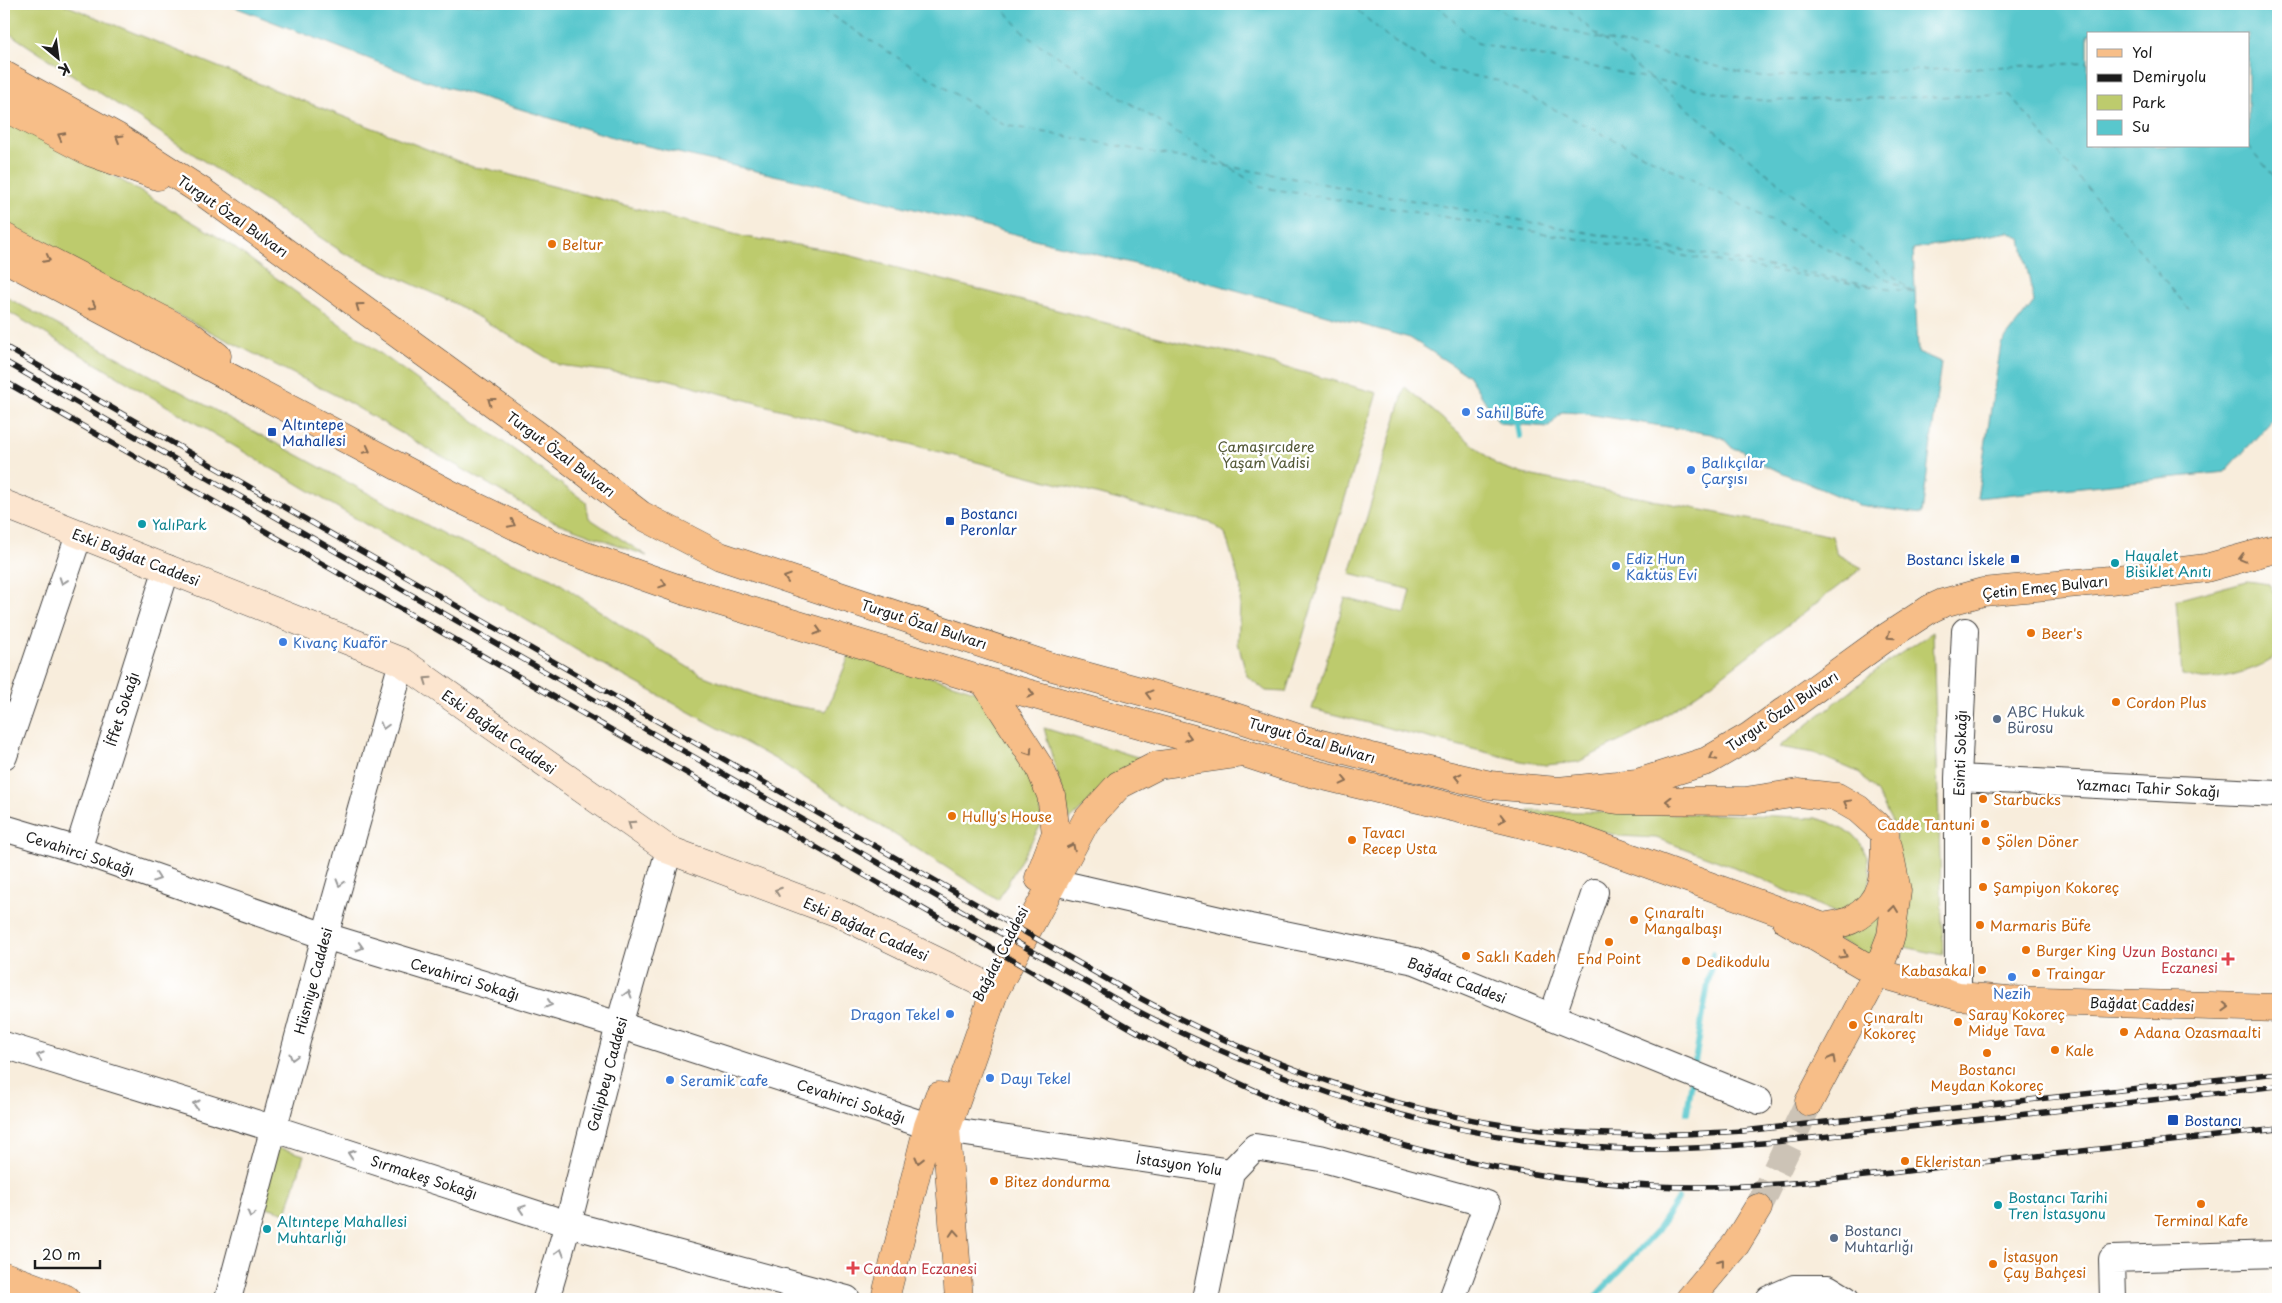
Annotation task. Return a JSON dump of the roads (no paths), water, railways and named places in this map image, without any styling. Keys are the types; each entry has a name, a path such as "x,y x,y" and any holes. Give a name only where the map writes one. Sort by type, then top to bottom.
{"main road":[{"name":"Turgut Özal Bulvarı","path":"4,75 117,137 204,193 537,435 641,515 720,556 1049,666 1235,717 1298,738 1490,785 1558,791 1637,783 1707,761 1750,736 1884,639 1930,609"},
{"path":"4,107 90,152 204,193"},
{"path":"4,237 186,332 278,402"},
{"path":"4,258 450,494 556,546 688,592 984,681 1244,753 1290,768 1568,835 1823,927 1853,920 1871,905 1883,882 1885,833"},
{"name":"Çetin Emeç Bulvarı","path":"1930,609 1943,603 1983,592 2096,582 2206,568 2278,548"},
{"name":"Bağdat Caddesi","path":"885,1299 937,1128 988,986 1039,877 1056,833 1051,796 1040,768 984,681"},
{"name":"Bağdat Caddesi","path":"988,986 1054,882 1086,821 1119,785 1158,765 1244,753"},
{"path":"1558,791 1618,800 1745,801 1798,793 1837,797 1858,809 1885,833 1897,891 1891,936 1877,973 1809,1102"},
{"name":"Bağdat Caddesi","path":"1757,903 1877,973 1958,996 2009,1000 2278,1008"},
{"path":"937,1128 959,1299"},
{"path":"1690,1299 1736,1244 1758,1208"},
{"path":"4,1276 66,1299"},
{"path":"4,1297 15,1299"}],"street":[{"name":"Eski Bağdat Caddesi","path":"4,504 402,662 669,850 840,914 988,986"},
{"path":"4,756 79,535"},
{"name":"İffet Sokağı","path":"78,850 167,568"},
{"name":"Esinti Sokağı","path":"1958,996 1958,778 1965,631"},
{"name":"Hüsniye Caddesi","path":"228,1299 325,936 402,662"},
{"name":"Yazmacı Tahir Sokağı","path":"1958,778 2278,794"},
{"name":"Cevahirci Sokağı","path":"4,828 78,850 325,936 619,1025 937,1128"},
{"name":"Galipbey Caddesi","path":"546,1299 568,1224 619,1025 669,850"},
{"name":"Bağdat Caddesi","path":"1054,882 1415,961 1759,1101"},
{"path":"1552,1017 1595,892"},
{"name":"Sırmakeş Sokağı","path":"4,1045 274,1129 568,1224 847,1299"},
{"name":"İstasyon Yolu","path":"937,1128 1231,1172 1255,1147 1320,1158 1487,1204 1452,1299"},
{"path":"1205,1299 1231,1172"},
{"path":"2113,1299 2112,1259 2278,1254"},
{"path":"1769,1299 1794,1288 1828,1288 1846,1299"}],"water":[{"path":"227,4 2278,4 2278,414 2225,472 1977,498 2001,344 2034,302 2021,239 2008,232 1913,249 1918,352 1941,362 1922,514 1859,505 1748,458 1744,451 1732,448 1723,438 1711,434 1581,413 1562,412 1549,427 1499,423 1468,375 1410,338 1203,281 826,187 626,141 421,79"}],"waterway":[{"path":"1517,424 1519,436"},
{"path":"1694,1068 1713,954"},
{"path":"1687,1113 1692,1080"},
{"path":"1593,1299 1657,1231 1678,1199"}],"tunnel":[{"path":"1758,1208 1809,1102"}],"railway":[{"path":"4,346 1138,997 1228,1042 1321,1079 1417,1108 1466,1119 1572,1133 1658,1135 1743,1131 2278,1073"},
{"path":"4,361 1126,1005 1179,1032 1233,1056 1344,1098 1400,1115 1517,1139 1617,1149 1657,1149 1779,1142 2278,1086"},
{"path":"4,381 1155,1042 1260,1093 1369,1135 1445,1156 1538,1175 1633,1185 1697,1187 1766,1185 1835,1179 2278,1129"}],"place":[{"name":"Beltur","path":"552,244"},
{"name":"Sahil Büfe","path":"1466,412"},
{"name":"Altıntepe Mahallesi","path":"272,432"},
{"name":"Balıkçılar Çarşısı","path":"1691,470"},
{"name":"Bostancı Peronlar","path":"950,521"},
{"name":"YalıPark","path":"142,524"},
{"name":"Bostancı İskele","path":"2015,559"},
{"name":"Hayalet Bisiklet Anıtı","path":"2115,563"},
{"name":"Ediz Hun Kaktüs Evi","path":"1616,566"},
{"name":"Beer's","path":"2031,633"},
{"name":"Kıvanç Kuaför","path":"283,642"},
{"name":"Cordon Plus","path":"2116,702"},
{"name":"ABC Hukuk Bürosu","path":"1997,719"},
{"name":"Starbucks","path":"1983,799"},
{"name":"Hully's House","path":"952,816"},
{"name":"Cadde Tantuni","path":"1985,824"},
{"name":"Tavacı Recep Usta","path":"1352,840"},
{"name":"Şölen Döner","path":"1986,841"},
{"name":"Şampiyon Kokoreç","path":"1983,887"},
{"name":"Çınaraltı Mangalbaşı","path":"1634,920"},
{"name":"Marmaris Büfe","path":"1980,925"},
{"name":"End Point","path":"1609,942"},
{"name":"Burger King","path":"2026,950"},
{"name":"Saklı Kadeh","path":"1466,956"},
{"name":"Uzun Bostancı Eczanesi","path":"2228,959"},
{"name":"Dedikodulu","path":"1686,961"},
{"name":"Kabasakal","path":"1982,970"},
{"name":"Traingar","path":"2036,973"},
{"name":"Nezih","path":"2012,977"},
{"name":"Dragon Tekel","path":"950,1014"},
{"name":"Saray Kokoreç Midye Tava","path":"1958,1022"},
{"name":"Çınaraltı Kokoreç","path":"1853,1025"},
{"name":"Adana Ozasmaalti","path":"2124,1032"},
{"name":"Kale","path":"2055,1050"},
{"name":"Bostancı Meydan Kokoreç","path":"1987,1053"},
{"name":"Dayı Tekel","path":"990,1078"},
{"name":"Seramik cafe","path":"670,1080"},
{"name":"Bostancı","path":"2173,1120"},
{"name":"Ekleristan","path":"1905,1161"},
{"name":"Bitez dondurma","path":"994,1181"},
{"name":"Terminal Kafe","path":"2201,1204"},
{"name":"Bostancı Tarihi Tren İstasyonu","path":"1998,1205"},
{"name":"Altıntepe Mahallesi Muhtarlığı","path":"267,1229"},
{"name":"Bostancı Muhtarlığı","path":"1834,1238"},
{"name":"İstasyon Çay Bahçesi","path":"1993,1264"},
{"name":"Candan Eczanesi","path":"853,1268"}],"park label":[{"name":"Çamaşırcıdere Yaşam Vadisi","path":"1266,454"}]}
